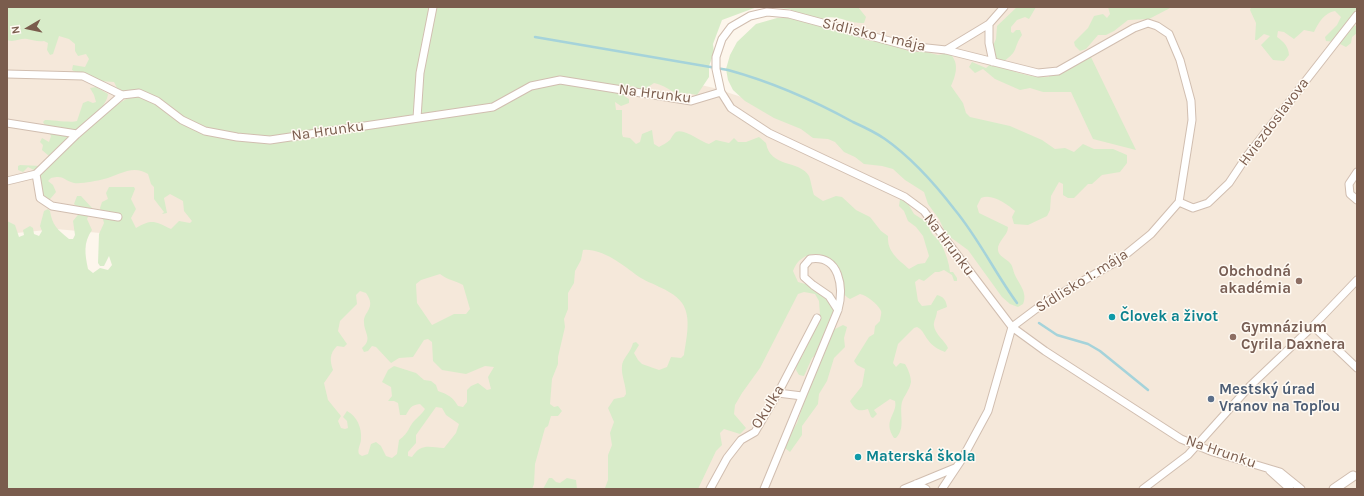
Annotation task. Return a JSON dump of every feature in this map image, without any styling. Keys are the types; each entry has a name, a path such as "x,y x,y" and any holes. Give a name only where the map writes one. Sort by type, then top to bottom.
{"street":[{"path":"417,118 420,73 433,7"},
{"name":"Sídlisko 1. mája","path":"946,50 989,24 1004,7"},
{"name":"Sídlisko 1. mája","path":"721,92 716,69 716,57 722,39 735,24 750,16 761,13 789,14 908,46 946,50 1038,73 1058,71 1134,28 1148,23 1157,26 1169,34 1180,60 1192,101 1192,120 1179,202 1151,234 1119,260 1040,306 1012,328"},
{"name":"Hviezdoslavova","path":"1179,202 1194,208 1208,203 1229,183 1247,156 1357,15"},
{"path":"989,24 989,43 993,62"},
{"path":"7,74 83,76 122,95 77,134 36,174 7,181"},
{"name":"Na Hrunku","path":"122,95 139,93 157,101 182,120 205,131 236,137 270,140 493,107 531,86 560,80 691,101 721,92 731,108 769,133 905,197 924,212 1012,328 1181,439 1270,471 1280,472 1301,489"},
{"path":"7,123 77,134"},
{"path":"1357,172 1349,184 1350,194 1357,200"},
{"path":"36,174 40,198 52,206 118,217"},
{"name":"Okulka","path":"764,489 838,310 842,295 839,278 832,264 818,258 810,259 804,266 804,276 813,285 829,296 838,310"},
{"path":"1143,489 1188,455 1250,386 1313,326 1357,280"},
{"name":"Okulka","path":"710,489 727,458 741,440 755,432 778,393 817,318"},
{"path":"1313,326 1357,368"},
{"path":"942,489 988,411 1012,328"},
{"path":"778,393 802,396"},
{"path":"904,489 955,468"},
{"name":"Na Hrunku","path":"1270,471 1290,489"},
{"path":"1334,489 1355,474"},
{"path":"1344,489 1355,474"},
{"path":"916,484 926,489"}],"shaded area":[{"path":"840,7 1357,7 1357,489 394,489 259,435 166,239 56,229 7,234 7,28 627,68 714,88 833,127 861,55"}],"green space":[{"path":"7,7 757,7 722,20 713,44 714,53 709,66 709,77 697,95 678,93 654,83 642,91 633,86 627,87 623,92 624,96 629,99 629,103 621,106 615,102 616,110 622,110 623,137 630,138 636,144 640,142 642,134 652,130 654,144 659,147 669,141 676,132 679,131 709,144 716,140 729,143 734,138 738,142 746,142 759,137 766,143 773,156 805,171 809,176 814,195 823,201 836,196 842,197 856,210 870,217 881,231 888,236 889,246 894,255 909,269 918,264 925,263 929,256 923,236 916,227 908,221 904,211 899,206 900,199 907,202 914,214 928,223 930,231 941,244 950,272 953,272 957,278 957,281 954,281 952,275 944,270 935,272 924,281 919,279 915,282 918,301 922,306 931,305 937,295 945,301 947,307 937,311 934,324 936,332 948,348 945,352 935,347 917,327 914,328 898,344 893,363 896,367 900,363 905,364 911,382 902,402 901,430 896,438 894,438 891,432 890,422 895,401 890,399 874,410 877,414 873,418 871,417 868,409 857,410 850,401 862,386 865,369 857,365 854,361 869,337 874,334 875,326 880,321 881,311 875,303 863,295 860,294 850,299 846,296 841,287 833,262 822,255 810,254 800,260 793,271 798,282 809,285 837,301 833,327 835,329 843,325 847,327 844,338 845,347 834,358 827,381 819,394 818,404 802,426 802,435 790,452 785,448 786,442 797,423 807,388 818,369 821,358 818,353 812,358 804,376 799,375 796,370 797,361 802,357 809,337 818,324 820,315 819,301 815,294 804,292 798,294 760,368 735,405 734,414 746,428 740,434 724,429 720,433 722,445 716,451 698,489 602,489 605,488 608,480 608,455 612,445 610,433 614,422 608,408 614,399 624,397 626,394 622,369 623,361 633,343 636,342 639,345 634,353 642,364 659,370 667,367 671,357 681,358 684,355 688,322 682,303 672,294 640,278 618,261 604,254 590,250 583,250 581,260 575,271 574,283 568,293 568,309 564,319 565,327 558,357 558,364 552,379 550,404 554,407 558,406 562,411 558,416 551,416 548,426 545,428 535,464 534,484 532,489 7,489 7,221 15,225 19,237 24,235 23,230 30,226 33,228 34,234 39,236 42,231 40,226 44,211 48,209 56,227 69,239 73,239 75,235 73,221 81,211 74,204 77,196 81,196 92,208 87,219 92,230 87,239 86,258 88,269 93,273 100,268 108,270 112,265 109,256 104,266 100,266 98,263 99,234 104,223 100,208 102,202 108,199 106,193 109,187 134,187 135,189 131,199 136,209 131,218 136,228 146,223 153,222 171,229 179,221 190,223 192,221 184,211 183,201 170,194 164,198 167,213 162,214 164,212 154,199 154,187 151,184 148,174 137,170 126,171 101,180 81,183 70,182 61,177 51,178 48,181 53,185 56,192 46,204 38,196 38,184 34,170 28,167 23,172 18,170 18,166 20,165 40,166 49,156 42,150 43,145 40,142 42,138 49,142 51,136 43,122 45,120 67,122 77,121 83,103 88,101 93,103 96,102 90,88 96,87 108,94 98,116 128,98 127,94 118,90 114,82 100,81 86,73 81,75 72,70 73,65 85,67 89,59 86,54 78,56 75,51 75,44 69,39 59,36 53,54 50,55 47,50 48,43 44,41 29,39 12,41 7,40","holes":["440,274 463,285 470,309 466,314 454,314 432,325 417,303 416,284 421,280","360,291 366,293 370,302 369,309 364,318 364,326 367,336 367,342 362,348 364,352 368,351 372,346 376,347 391,363 399,358 413,357 424,340 428,339 432,342 433,361 442,370 466,374 485,366 494,367 488,377 491,389 487,390 478,383 471,386 467,390 467,402 463,407 458,406 450,396 438,391 436,385 431,381 424,380 416,373 394,366 388,370 382,382 391,387 392,396 388,401 398,403 400,415 406,415 411,407 417,404 420,404 425,409 399,440 397,454 392,458 386,456 381,446 376,442 371,444 368,454 362,456 359,454 358,450 361,441 360,427 354,416 347,411 343,417 347,421 348,428 341,428 338,421 341,416 328,400 324,383 333,370 331,355 337,346 344,347 347,344 338,331 340,321 357,304 356,295","436,407 442,408 446,415 459,424 456,433 444,448 426,447 419,450 412,457 408,456 408,452 416,443 416,435"]},
{"path":"764,7 858,7 866,17 864,23 827,17 822,19 822,24 844,29 865,40 888,43 911,52 926,52 938,55 949,53 955,60 956,64 951,86 963,103 966,113 970,117 1010,126 1042,140 1055,149 1065,148 1074,152 1083,144 1094,149 1113,149 1127,155 1127,163 1120,172 1102,175 1092,184 1088,184 1074,198 1068,198 1063,195 1063,184 1059,182 1051,196 1050,210 1047,216 1028,225 1014,224 1012,217 1015,211 1004,202 990,197 981,198 977,206 979,213 1008,227 1008,230 999,244 998,252 1011,264 1024,292 1023,304 1018,307 1010,304 1002,297 968,250 946,234 939,219 928,204 924,192 905,180 893,169 864,164 855,157 844,152 835,142 828,139 813,138 801,129 774,118 745,101 733,90 728,80 726,69 730,55 737,42 756,24 777,18 791,18 793,14 790,9"},
{"path":"1017,7 1036,7 1029,19 1025,17 1017,20 1011,27 1011,32 1013,33 1016,30 1020,30 1022,35 1012,55 1004,61 1005,68 1027,75 1049,77 1048,72 1088,55 1088,51 1136,150 1093,139 1071,92 1043,92 1030,88 1020,90 995,79 983,69 975,73 969,67 972,62 986,68 993,62 990,52 996,39 997,26"},
{"path":"1108,7 1172,7 1149,19 1128,20 1114,31 1106,35 1098,35 1086,49 1080,51 1075,46 1074,42 1088,28 1094,16 1103,14 1107,18 1110,14"},
{"path":"1251,7 1357,7 1352,19 1355,26 1357,25 1357,33 1352,37 1351,43 1346,47 1336,42 1326,41 1325,37 1337,25 1341,17 1335,11 1331,12 1322,18 1314,32 1304,30 1294,39 1284,32 1278,31 1277,37 1285,44 1289,55 1284,61 1273,60 1261,45 1270,36 1264,34 1255,40 1256,23 1250,10"},
{"path":"549,478 552,478 556,482 560,483 567,478 576,480 577,489 543,489"}],"waterway":[{"path":"535,37 728,70 792,92 873,132 895,146 923,172 964,221 1017,303"},
{"path":"1039,323 1057,335 1088,344 1100,351 1148,390"}],"place":[{"name":"Obchodná akadémia","path":"1299,281"},
{"name":"Človek a život","path":"1112,317"},
{"name":"Gymnázium Cyrila Daxnera","path":"1233,337"},
{"name":"Mestský úrad Vranov na Topľou","path":"1211,399"},
{"name":"Materská škola","path":"858,457"}]}
